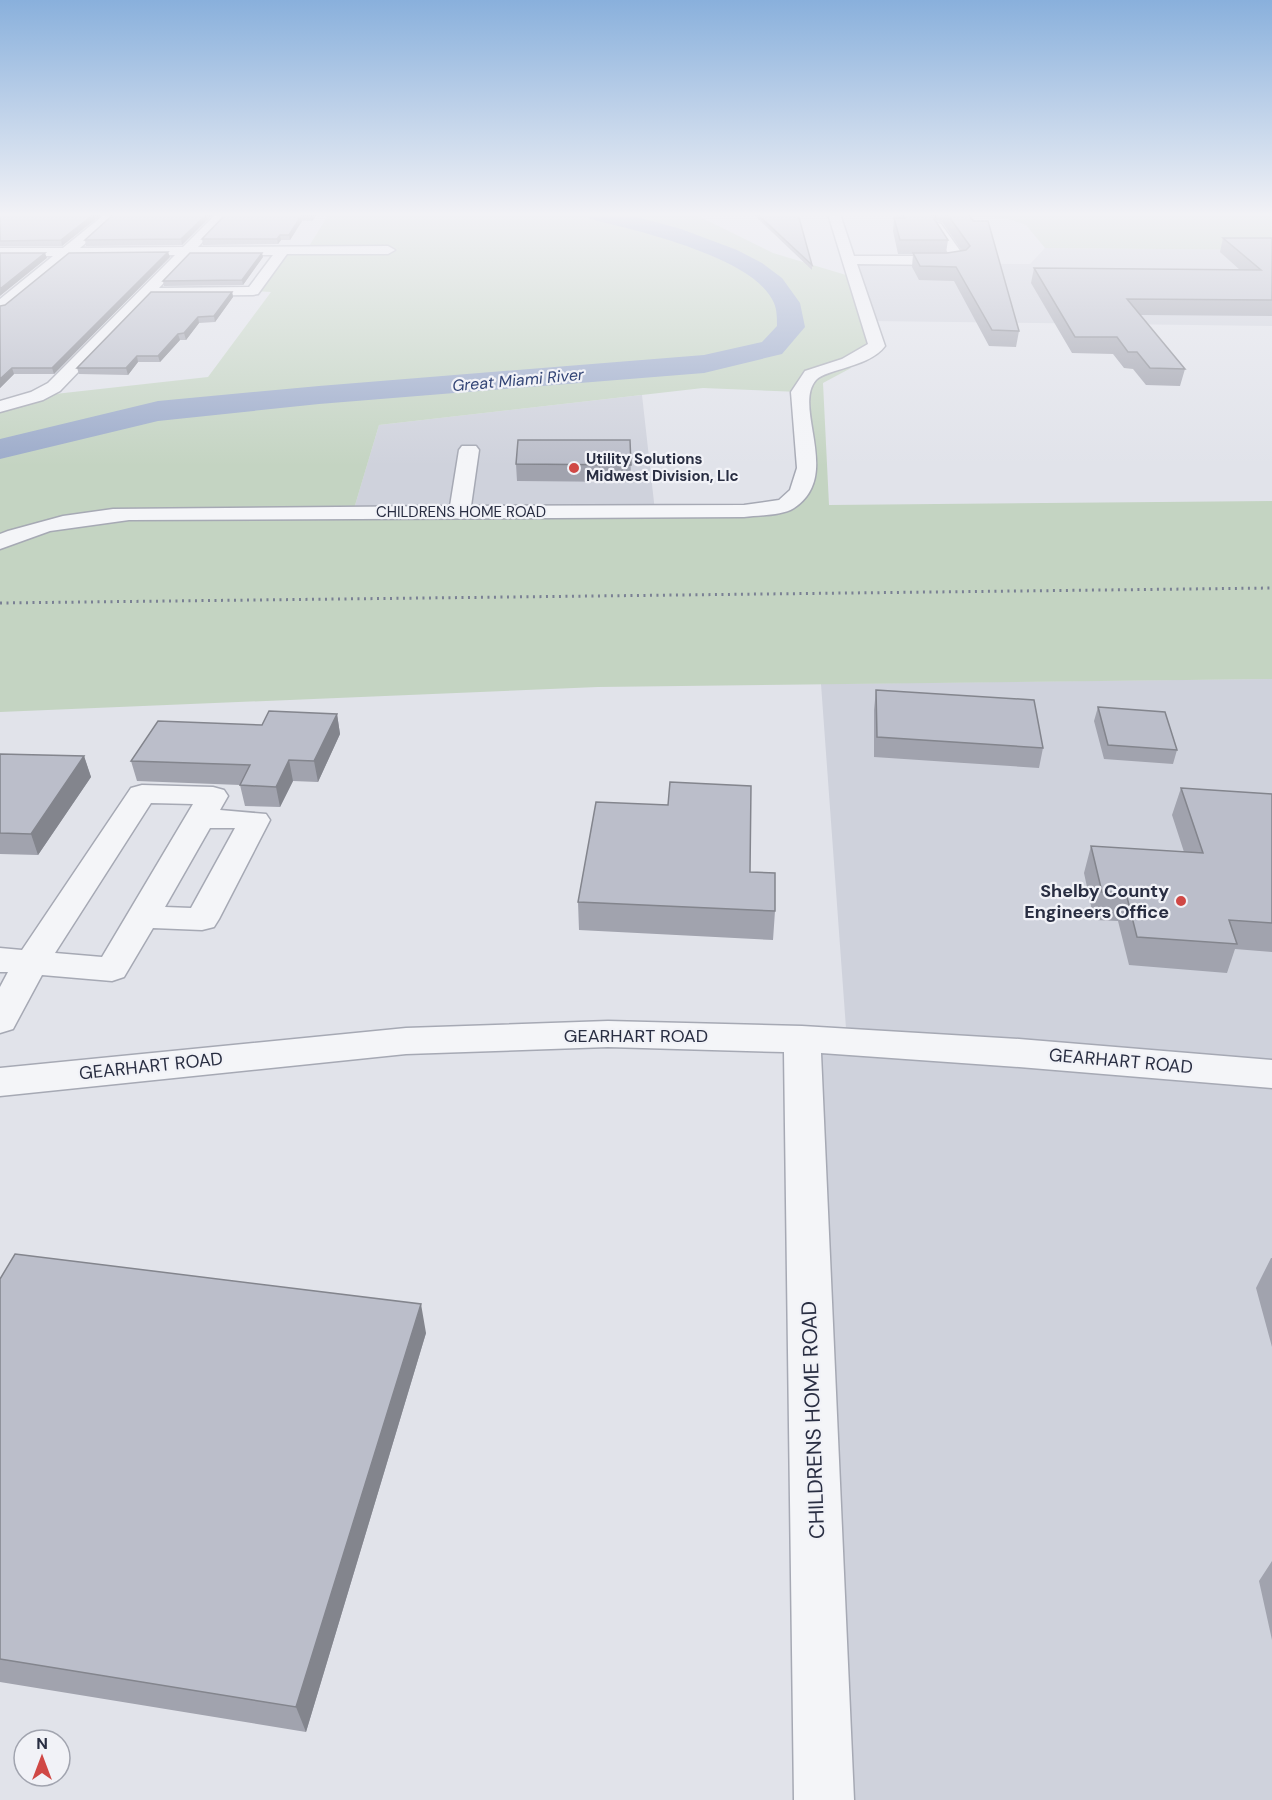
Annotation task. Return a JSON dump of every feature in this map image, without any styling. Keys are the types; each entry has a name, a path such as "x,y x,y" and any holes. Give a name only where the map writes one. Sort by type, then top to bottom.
{"street":[{"path":"0,407 37,396 54,387 142,298"},
{"name":"CHILDRENS HOME ROAD","path":"0,542 46,525 84,518 129,514 744,511 785,505 800,492 807,468 800,392 811,375 848,363 877,346 861,298"},
{"path":"460,512 469,450"},
{"path":"0,1020 16,962 142,794 213,796 112,969 16,962"},
{"path":"142,917 202,919 255,820 200,818"},
{"name":"GEARHART ROAD","path":"0,1082 406,1041 608,1034 802,1039 1019,1053 1272,1074"},
{"name":"CHILDRENS HOME ROAD","path":"802,1039 824,1800"}],"shaded area":[{"path":"861,298 1272,298 1272,326 869,321"},
{"path":"642,395 655,511 353,512 379,425"},
{"path":"1272,679 1272,1800 824,1800 802,1039 847,1042 821,684"}],"green space":[{"path":"267,298 862,298 877,346 836,367 851,368 823,383 829,505 1272,501 1272,679 598,687 0,712 0,407 37,396 208,377","holes":["703,388 800,392 800,492 785,505 353,512 379,425"]}],"building":[{"path":"14,298 122,298 52,368 12,368 0,379 0,306"},
{"path":"145,298 228,298 214,316 198,317 158,356 137,356 126,368 77,368"},
{"path":"974,298 1010,298 1019,331 992,330"},
{"path":"1052,298 1272,298 1272,300 1127,299 1185,369 1150,368 1137,352 1128,352 1117,337 1075,337"},
{"path":"518,440 630,440 631,465 516,464"},
{"path":"876,690 1034,700 1043,748 877,737"},
{"path":"1098,707 1165,712 1177,750 1108,745"},
{"path":"269,711 337,714 314,761 289,760 276,787 240,785 250,765 131,761 158,721 262,725"},
{"path":"0,754 84,756 31,834 0,833"},
{"path":"670,782 751,786 750,872 775,873 775,911 578,902 596,802 668,805"},
{"name":"Shelby County Engineers Office","path":"1181,788 1272,794 1272,923 1229,920 1237,944 1137,937 1126,893 1102,892 1091,846 1203,853"},
{"path":"15,1254 421,1304 296,1707 0,1659 0,1279"}],"waterway":[{"name":"Great Miami River","path":"0,449 158,411 319,395 704,364 772,348 791,327 784,298"}],"railway":[{"path":"0,603 1272,588"}],"place":[{"name":"Utility Solutions Midwest Division, Llc","path":"574,468"},
{"name":"Shelby County Engineers Office","path":"1181,901"}]}
